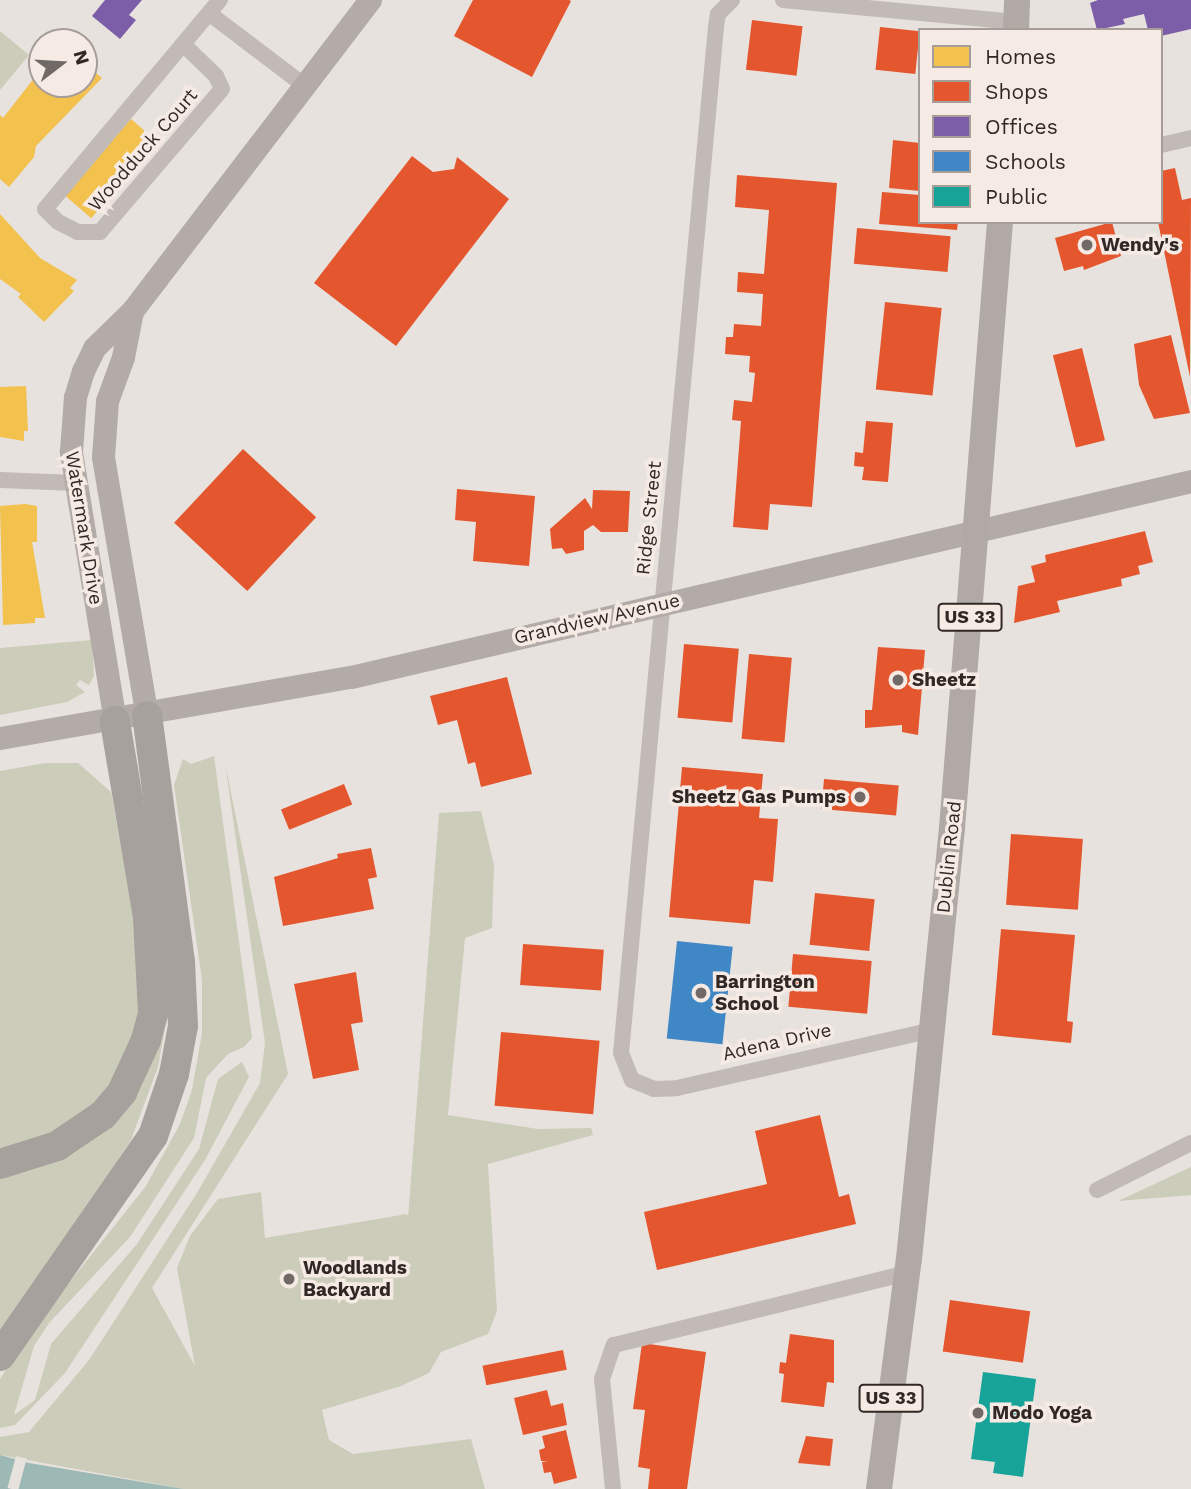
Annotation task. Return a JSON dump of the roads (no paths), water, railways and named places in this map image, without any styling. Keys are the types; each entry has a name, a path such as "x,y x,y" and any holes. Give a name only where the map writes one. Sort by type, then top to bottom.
{"highway":[{"path":"0,1356 153,1136 174,1074 183,1026 180,962 147,716"},
{"path":"0,1164 57,1146 103,1115 122,1092 146,1040 153,1013 148,917 115,721"}],"main road":[{"name":"Dublin Road","path":"879,1489 908,1273 933,1030 977,530 1000,224"}],"street":[{"name":"Woodduck Court","path":"184,45 216,75 222,89 100,232 78,232 58,222 45,209 220,0"},
{"name":"Watermark Drive","path":"115,721 71,451 75,397 94,348 132,311 370,0"},
{"path":"783,0 1016,17"},
{"name":"Ridge Street","path":"632,1080 621,1054 621,1027 716,27 728,2"},
{"path":"209,14 306,87"},
{"path":"1163,145 1191,138"},
{"name":"Watermark Drive","path":"132,311 104,418 103,457 147,716"},
{"path":"0,480 75,483"},
{"name":"Grandview Avenue","path":"0,738 147,716 351,677 1191,481"},
{"name":"Adena Drive","path":"632,1080 654,1089 677,1088 933,1030"},
{"path":"1097,1190 1191,1143"},
{"path":"613,1489 602,1379 614,1345 908,1273"}],"water":[{"path":"0,1455 29,1463 184,1489 0,1489"}],"place":[{"name":"Wendy's","path":"1087,245"},
{"name":"Sheetz","path":"898,680"},
{"name":"Sheetz Gas Pumps","path":"860,797"},
{"name":"Barrington School","path":"701,993"},
{"name":"Woodlands Backyard","path":"289,1279"},
{"name":"Modo Yoga","path":"978,1413"}]}
